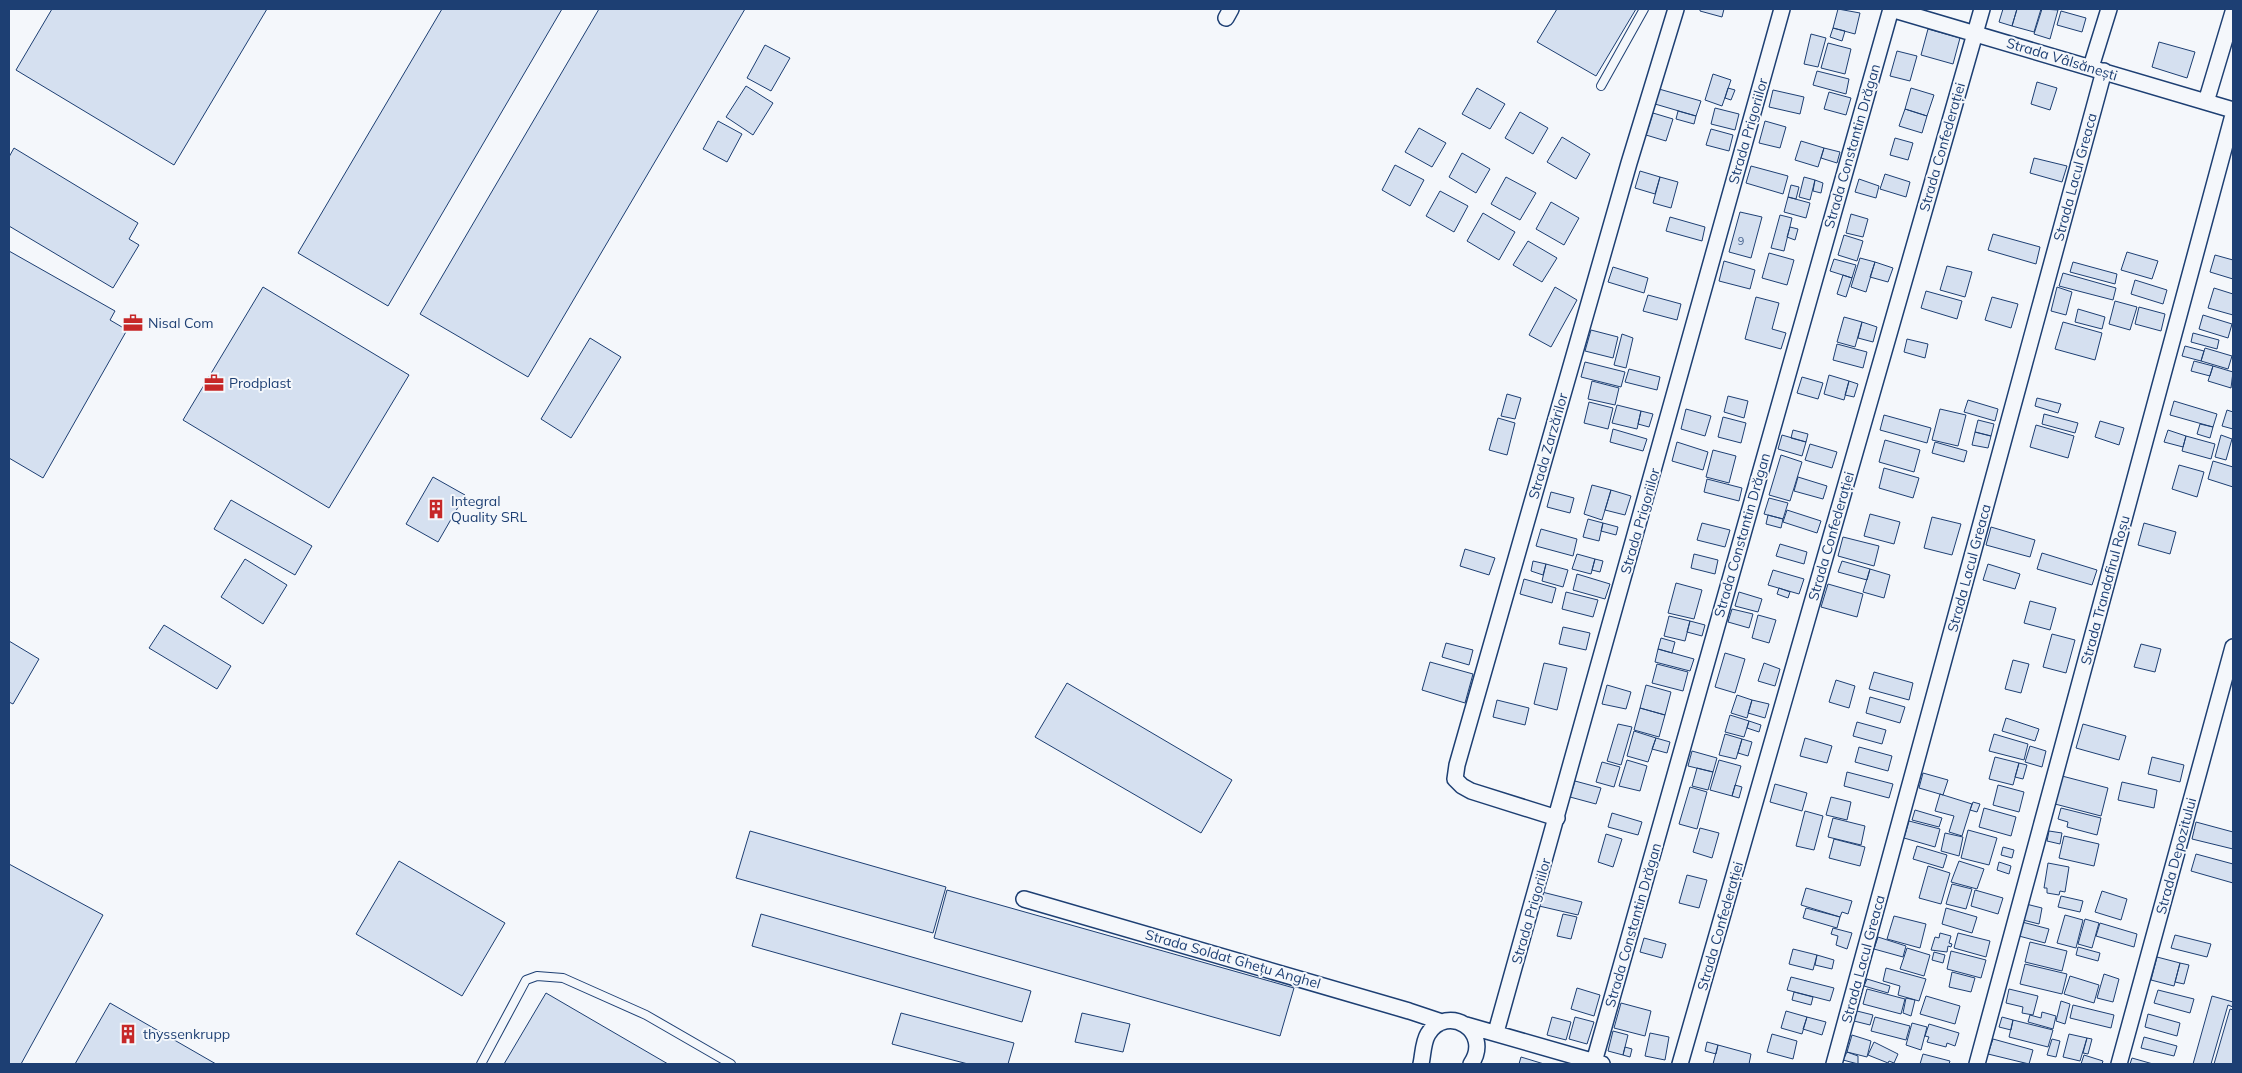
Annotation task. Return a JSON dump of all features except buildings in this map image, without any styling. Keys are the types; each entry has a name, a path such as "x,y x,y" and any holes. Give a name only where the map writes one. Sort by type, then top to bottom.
{"street":[{"name":"Strada Zarzărilor","path":"1557,818 1471,791 1462,786 1456,779 1457,765 1629,163 1676,9"},
{"name":"Strada Prigoriilor","path":"1496,1032 1782,9"},
{"name":"Strada Vâlsănești","path":"1891,9 2233,110"},
{"name":"Strada Constantin Drăgan","path":"1598,1063 1891,9"},
{"name":"Strada Confederației","path":"1680,1064 1982,9"},
{"name":"Strada Lacul Greaca","path":"1834,1064 2097,69 2109,9"},
{"path":"2206,102 2233,12"},
{"name":"Strada Trandafirul Roșu","path":"1977,1064 2233,115"},
{"name":"Strada Depozitului","path":"2119,1064 2233,648"},
{"name":"Strada Soldat Ghețu Anghel","path":"1024,899 1409,1010 1442,1022 1450,1020 1466,1025"},
{"path":"1431,1064 1423,1057 1429,1033 1442,1022"},
{"path":"1466,1025 1496,1032 1598,1063"},
{"path":"1466,1025 1477,1040 1478,1049"},
{"path":"1471,1064 1478,1049 1496,1032"}],"lane":[{"path":"1601,86 1644,9"},
{"path":"481,1064 526,980 537,976 563,978 646,1015 731,1064"}],"place":[{"name":"Nisal Com","path":"133,323"},
{"name":"Prodplast","path":"214,383"},
{"name":"Integral Quality SRL","path":"436,509"},
{"name":"thyssenkrupp","path":"128,1034"}]}
